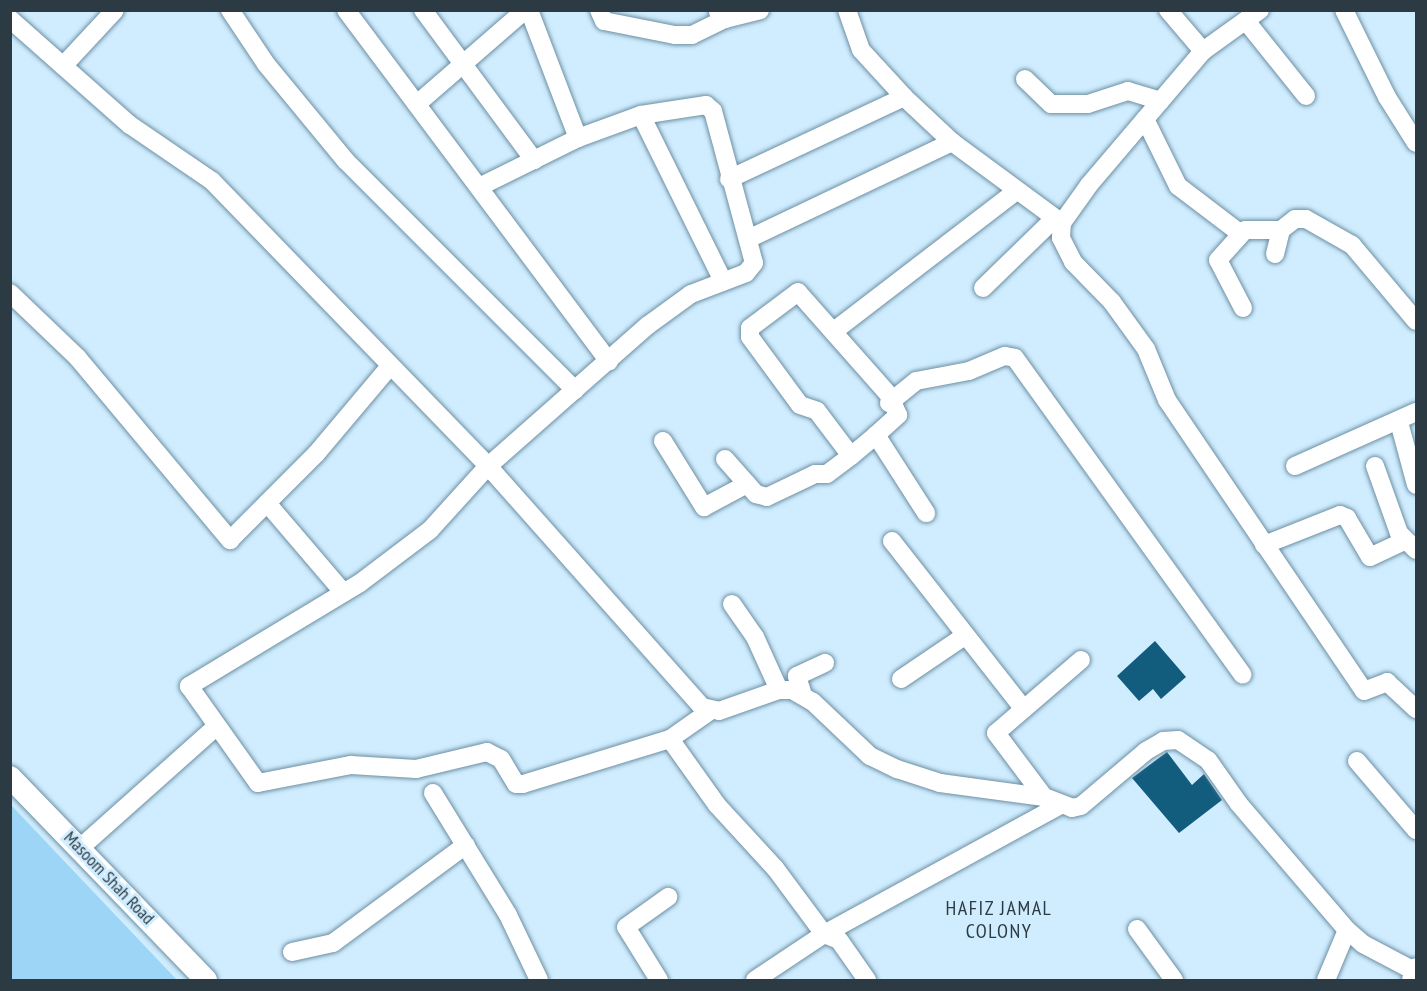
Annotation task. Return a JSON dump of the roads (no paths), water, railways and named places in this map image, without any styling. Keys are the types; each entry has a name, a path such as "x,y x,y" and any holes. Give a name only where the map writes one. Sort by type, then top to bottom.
{"main road":[{"name":"Masoom Shah Road","path":"10,777 207,981"},
{"path":"1413,981 1416,970"}],"street":[{"path":"63,66 115,10"},
{"path":"230,10 346,161 575,390"},
{"path":"346,10 609,361"},
{"path":"423,10 534,160"},
{"path":"417,104 525,10"},
{"path":"529,10 578,138"},
{"path":"599,10 604,21 675,35 692,35 721,15 760,10"},
{"path":"847,10 861,50 904,97 952,142 1015,192 1059,221 1061,238 1074,262 1112,302 1146,349 1167,400 1364,691 1387,682 1416,709"},
{"path":"1168,10 1203,51"},
{"path":"1344,10 1387,97 1416,143"},
{"path":"983,288 1059,221 1203,51 1253,16 1306,96"},
{"path":"10,19 130,125 212,181 488,466 693,699 710,711"},
{"path":"1025,79 1051,104 1088,104 1128,91 1160,101"},
{"path":"729,179 904,97"},
{"path":"479,187 578,138 641,115 711,107 729,179 748,238 752,268 691,294 609,361 488,466 430,530 344,593 189,686 258,783 351,765 416,769 487,752 501,759 516,784 524,784 670,740 710,711 779,690 803,695"},
{"path":"641,115 723,281"},
{"path":"1145,119 1178,186 1241,234"},
{"path":"748,238 952,142"},
{"path":"834,331 893,281 1015,192"},
{"path":"1243,308 1218,262 1241,234 1257,227 1281,230 1300,218 1352,245 1416,321"},
{"path":"1275,254 1281,230"},
{"path":"725,459 747,484 767,497 815,474 827,474 851,456 898,415 889,403 889,394 798,292 749,332 800,405 817,411 851,456"},
{"path":"10,294 77,357 230,540 316,454 390,366"},
{"path":"889,403 916,381 969,371 1005,356 1015,358 1243,675"},
{"path":"1295,466 1399,422 1416,412"},
{"path":"1399,422 1416,486"},
{"path":"876,435 926,513"},
{"path":"663,441 705,507 747,484"},
{"path":"1264,545 1340,515 1347,518 1370,557 1410,545 1375,466"},
{"path":"267,503 344,593"},
{"path":"892,541 1023,708"},
{"path":"732,604 755,637 779,690"},
{"path":"901,679 966,635"},
{"path":"1044,797 997,738 1000,727 1081,660"},
{"path":"825,663 797,676 803,695 870,756 897,769 940,783 1044,797 1061,805 1082,806 1122,768 1163,741 1192,746 1347,930 1363,944 1416,970"},
{"path":"80,848 217,726"},
{"path":"670,740 717,805 775,868 824,934 839,940 867,981"},
{"path":"1357,761 1416,830"},
{"path":"433,793 508,915 533,979"},
{"path":"755,981 824,934 1061,805"},
{"path":"292,952 333,943 466,846"},
{"path":"659,981 626,927 668,897"},
{"path":"1137,929 1174,981"},
{"path":"1326,981 1347,930"}],"district":[{"name":"HAFIZ JAMAL COLONY","path":"999,920"}]}
